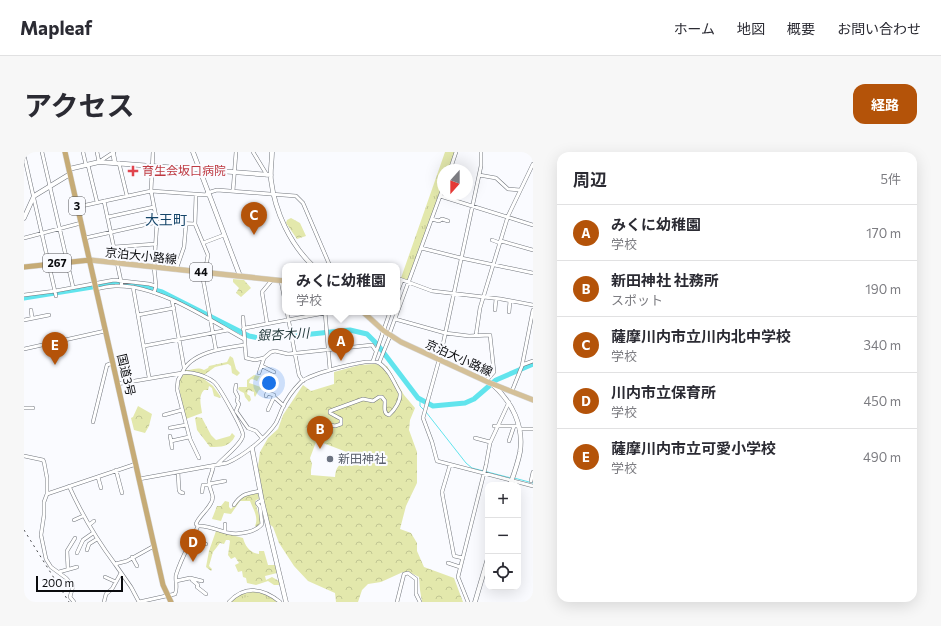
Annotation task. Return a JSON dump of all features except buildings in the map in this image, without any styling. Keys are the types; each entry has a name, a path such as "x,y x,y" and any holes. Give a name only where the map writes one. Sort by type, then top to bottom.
{"highway":[{"name":"国道3号","path":"65,152 163,585 171,602"},
{"name":"267","path":"24,266 90,260"}],"main road":[{"name":"京泊大小路線","path":"90,260 282,281"},
{"name":"京泊大小路線","path":"366,315 390,336 401,342 491,383 533,400"}],"street":[{"path":"42,152 73,287"},
{"path":"83,152 97,202"},
{"path":"97,152 99,162"},
{"path":"99,162 113,152 127,196"},
{"path":"153,152 150,191 157,222 154,267 156,287 154,292"},
{"path":"193,152 240,276"},
{"path":"233,191 236,152"},
{"path":"253,152 269,175 279,211 288,232 310,263"},
{"path":"269,175 272,152"},
{"path":"452,164 456,152"},
{"path":"481,152 481,166 454,294 439,360 423,420 432,442 437,461 485,471 512,481 533,486"},
{"path":"24,155 26,175 34,196 56,293"},
{"path":"24,218 34,196 69,172 99,162 269,175"},
{"path":"476,335 480,308 508,216 533,164"},
{"path":"479,175 496,178 508,189 520,190"},
{"path":"77,207 150,191 196,195 208,194 217,190 296,196 303,203 329,263"},
{"path":"196,195 195,224 208,255 203,279 216,350"},
{"path":"400,305 439,200"},
{"path":"453,200 533,225"},
{"path":"104,201 122,283"},
{"path":"108,217 154,207"},
{"path":"432,219 440,221 442,219 448,221"},
{"path":"85,238 157,222 195,224"},
{"path":"24,238 81,223"},
{"path":"176,270 184,247 186,224"},
{"path":"203,243 224,235"},
{"path":"492,240 533,250"},
{"path":"114,247 156,244"},
{"path":"421,248 533,273"},
{"path":"96,286 114,280 132,287 154,292 210,318 228,330 244,338"},
{"path":"267,323 262,292 272,280"},
{"path":"400,285 402,280 432,291 533,305"},
{"path":"24,295 56,293 73,287 114,286 122,283 149,284 156,287"},
{"path":"132,287 149,377"},
{"path":"495,310 496,299"},
{"path":"172,300 184,367"},
{"path":"509,312 510,301"},
{"path":"138,315 174,308"},
{"path":"31,310 32,318"},
{"path":"468,602 458,577 462,558 485,471 490,442 499,426 520,372 533,310"},
{"path":"24,320 49,315"},
{"path":"287,315 294,354 299,375 303,381"},
{"path":"244,330 245,328 309,315"},
{"path":"325,315 330,370"},
{"path":"373,361 389,315"},
{"path":"380,363 396,315"},
{"path":"243,317 246,358 255,360 264,358 274,351 279,351 285,354 294,354 372,345 377,351"},
{"path":"395,319 445,333 490,335 494,372 491,383 508,402 514,413 521,442 512,481"},
{"path":"24,349 105,330"},
{"path":"144,346 228,330"},
{"path":"199,458 189,437 177,389 178,380 184,367 193,358 216,350 245,344"},
{"path":"259,373 264,358"},
{"path":"139,479 227,463 235,460 252,448 276,422 284,406 303,381 312,376 359,362 373,361 380,363 400,393 399,400 391,414 387,415 385,412 385,401 382,397 372,401 363,399 330,411 330,414 342,419 341,424 322,423 313,435 317,439 321,439"},
{"path":"522,365 533,361"},
{"path":"93,422 107,365 113,363"},
{"path":"262,366 274,372"},
{"path":"118,384 182,372 192,373 215,383 220,389 242,430 242,438 239,443 215,465 210,485 213,500 196,524 198,526 178,570 176,581 177,588"},
{"path":"236,385 235,391 239,404 236,411 248,428 256,431 262,438"},
{"path":"266,396 267,393 274,394 274,396 284,406"},
{"path":"268,410 274,396"},
{"path":"24,408 33,408"},
{"path":"164,415 182,410"},
{"path":"170,428 186,425"},
{"path":"494,426 517,427 533,430"},
{"path":"318,427 330,432"},
{"path":"509,441 517,427"},
{"path":"170,436 172,448"},
{"path":"171,441 189,437"},
{"path":"475,438 490,442"},
{"path":"252,448 260,491 286,602"},
{"path":"24,456 43,460 47,478 47,494 44,502 42,539 47,562 73,586 70,597 74,602"},
{"path":"47,494 136,464"},
{"path":"450,464 442,492 454,556 462,558"},
{"path":"116,470 122,493"},
{"path":"178,472 179,490 183,493"},
{"path":"531,481 533,472"},
{"path":"98,477 101,488"},
{"path":"202,492 203,485 210,485 225,481"},
{"path":"69,486 88,525 131,587 139,602 175,594 177,588 183,580"},
{"path":"234,505 244,494 260,491"},
{"path":"198,526 231,534 249,532 261,526 262,521 260,507 257,503 262,500"},
{"path":"74,520 83,516"},
{"path":"88,525 94,521"},
{"path":"225,524 225,532"},
{"path":"77,553 83,540 93,533"},
{"path":"68,569 67,551 75,538"},
{"path":"193,538 206,544"},
{"path":"87,550 89,544 97,539"},
{"path":"115,564 154,546"},
{"path":"131,552 137,566"},
{"path":"448,563 460,567"},
{"path":"59,572 77,567"},
{"path":"476,602 485,569"},
{"path":"104,602 106,594 112,589 121,573"},
{"path":"397,602 404,574 408,573 416,579 416,594 420,602"},
{"path":"105,577 116,582"},
{"path":"176,581 190,578 202,581"},
{"path":"190,578 206,594"},
{"path":"229,602 239,593 253,590 267,593 280,602"}],"green space":[{"path":"445,152 455,152 451,164 441,164"},
{"path":"437,175 438,200 407,281 401,278"},
{"path":"291,218 300,223 306,236 297,239 286,223 287,220"},
{"path":"233,279 244,280 251,288 241,297 236,293 239,288 233,282"},
{"path":"230,356 233,358 236,369 240,373 237,376 232,373 231,366 228,364 215,367 204,375 204,379 213,386 221,397 214,396 212,388 209,386 208,390 204,390 201,395 200,401 202,413 186,419 179,386 182,373 186,370 198,368 204,370 209,366 227,362"},
{"path":"374,364 387,366 404,395 415,408 410,420 409,430 417,452 417,483 406,506 400,529 411,533 417,543 417,551 424,567 454,578 463,602 422,602 419,577 409,572 403,572 381,582 368,584 362,590 358,602 336,602 335,593 308,581 294,566 279,543 273,527 267,522 258,467 260,452 268,438 278,429 283,415 303,385 311,391 334,384 334,372 360,365","holes":["316,442 323,443 352,454 349,461 343,463 336,470 335,477 311,475 312,464 310,458"]},
{"path":"254,375 260,376 257,381 252,379 249,383 261,387 265,386 267,381 270,379 278,384 271,381 268,386 259,390 255,397 254,392 248,390 247,394 250,396 251,400 249,402 244,393 238,389 239,387 247,387 247,380"},
{"path":"138,406 152,414 149,426 145,433 134,430 131,418 133,417"},
{"path":"195,418 202,418 211,435 216,440 230,436 232,433 235,436 233,440 228,444 210,447 197,430"},
{"path":"258,493 259,499 255,502 261,522 257,527 255,526 256,516 250,501 240,501 231,514 224,513 221,521 212,519 217,506 221,506 225,501 229,502 229,507 231,509 244,495"},
{"path":"216,531 243,538 245,544 253,552 259,554 259,551 264,551 268,565 275,565 277,573 265,576 266,580 272,577 279,581 279,585 274,585 268,581 256,585 247,583 246,578 243,577 242,571 238,572 235,565 239,563 235,557 231,559 228,555 229,540 226,540 224,544 220,543 213,552 209,566 212,569 211,571 206,567 209,551"},
{"path":"246,592 263,594 277,602 231,602"},
{"path":"255,595 272,602 236,602 243,598"}],"waterway":[{"name":"銀杏木川","path":"24,298 117,283 136,285 162,292 249,336 264,339 350,330 367,334 377,344 418,398 433,406 465,403 474,399 496,380 533,364"},
{"path":"418,398 420,400 420,406 424,410"},
{"path":"426,412 466,463 472,468 511,478"},
{"path":"514,478 533,483"}],"railway":[{"path":"24,530 69,602"}],"place":[{"name":"育生会坂口病院","path":"133,171"},
{"name":"薩摩川内市立川内北中学校","path":"254,235"},
{"name":"みくに幼稚園","path":"341,361"},
{"name":"薩摩川内市立可愛小学校","path":"55,365"},
{"name":"新田神社 社務所","path":"320,449"},
{"name":"新田神社","path":"330,459"},
{"name":"川内市立保育所","path":"193,562"}],"district":[{"name":"大王町","path":"166,220"}]}
